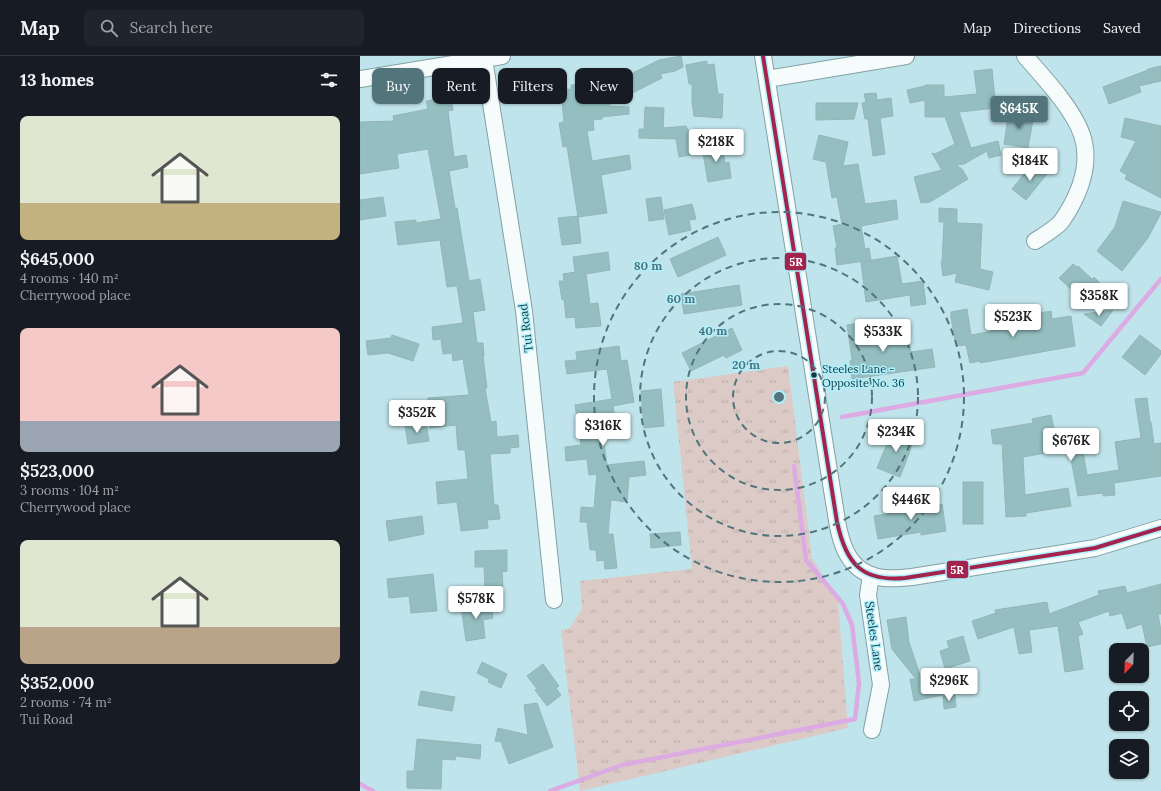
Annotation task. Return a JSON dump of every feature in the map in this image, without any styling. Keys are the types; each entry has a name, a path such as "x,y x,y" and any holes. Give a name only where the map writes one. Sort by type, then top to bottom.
{"street":[{"path":"360,79 502,56"},
{"path":"763,56 840,539 843,548 855,565 871,575 892,578 912,577 1095,548 1161,528"},
{"path":"767,78 906,56"},
{"path":"1025,56 1057,94 1071,115 1082,135 1085,157 1083,178 1075,200 1059,225 1035,241"},
{"name":"Tui Road","path":"484,59 524,311 554,600"},
{"name":"Steeles Lane","path":"871,575 868,595 880,685 872,730"}],"green space":[{"path":"788,366 812,558 838,601 848,728 580,791 561,630 570,628 582,608 580,581 692,569 673,382"}],"building":[{"path":"681,56 683,67 675,71 660,74 662,78 633,93 633,73 659,60"},
{"path":"707,61 707,65 714,64 718,94 723,94 722,118 694,116 692,84 689,84 686,65"},
{"path":"1161,66 1161,81 1139,86 1141,92 1109,104 1103,87 1148,69"},
{"path":"992,69 996,108 959,112 971,148 998,141 1001,155 989,158 987,151 964,164 956,165 962,169 968,179 930,202 921,203 914,177 942,170 932,153 935,154 955,144 945,117 925,117 925,100 910,103 907,90 925,85 944,85 944,97 977,94 974,71"},
{"path":"571,85 575,85 575,104 611,104 607,106 629,107 629,114 602,117 602,119 593,120 594,130 587,131 592,161 629,155 631,169 601,175 607,213 578,217 567,146 563,147 559,123 564,122 562,104 567,104 567,89 571,89"},
{"path":"876,93 877,100 891,98 893,116 880,118 885,154 873,156 868,119 865,119 862,103 866,102 864,94"},
{"path":"432,100 432,104 452,104 453,110 448,111 454,157 466,155 468,167 449,171 455,208 457,208 469,281 480,279 485,310 473,312 477,343 483,343 487,388 485,388 491,422 496,421 497,437 518,435 519,447 510,448 510,453 490,454 494,505 498,505 500,519 487,520 488,528 461,531 457,502 438,504 436,482 468,479 465,450 458,450 456,425 430,428 428,398 469,395 463,359 453,361 452,353 443,354 441,339 433,340 432,327 463,323 457,286 447,287 440,240 398,245 395,222 416,220 416,223 441,219 428,149 397,154 399,168 360,174 360,122 394,121 393,116 428,109 426,101"},
{"path":"816,103 858,103 854,119 816,120"},
{"path":"645,107 664,108 663,128 686,126 690,134 691,155 679,157 676,139 639,138 639,129 644,129"},
{"path":"1009,111 1025,114 1026,116 1031,114 1031,116 1032,113 1034,114 1028,148 1004,144"},
{"path":"1125,118 1161,126 1161,198 1125,179 1127,175 1120,171 1136,141 1121,137"},
{"path":"819,135 848,142 843,166 858,164 865,204 896,200 898,219 861,226 865,249 869,248 871,260 837,265 835,248 837,248 833,226 842,224 837,197 832,198 826,162 813,159"},
{"path":"722,144 725,163 729,162 731,178 708,182 702,147"},
{"path":"1033,163 1047,174 1026,200 1012,189"},
{"path":"383,197 386,216 360,220 360,200"},
{"path":"661,197 664,219 649,221 646,199"},
{"path":"1123,201 1161,213 1148,238 1122,271 1097,251 1115,227"},
{"path":"692,204 696,219 689,220 691,230 669,235 664,210"},
{"path":"939,208 957,209 957,223 982,224 980,269 993,272 989,290 955,282 957,273 943,276 941,262 944,222 939,222"},
{"path":"578,216 581,243 562,245 558,218"},
{"path":"718,237 726,255 678,277 670,259"},
{"path":"608,252 610,270 586,274 590,304 598,303 601,326 576,328 575,317 566,318 564,299 562,300 559,281 564,281 563,274 575,272 573,257"},
{"path":"897,256 902,284 923,281 926,304 911,306 910,295 866,302 861,262"},
{"path":"1073,264 1077,267 1078,266 1092,279 1094,277 1107,290 1091,308 1059,278"},
{"path":"739,285 742,305 684,314 681,294"},
{"path":"967,309 971,335 1037,323 1035,314 1051,311 1052,319 1071,316 1075,346 980,363 980,361 970,363 966,345 956,346 951,317 951,312"},
{"path":"1113,310 1101,326 1084,314"},
{"path":"877,320 880,340 908,334 911,352 932,349 935,367 852,379 850,361 852,360 847,325"},
{"path":"732,328 742,350 726,358 724,355 691,371 682,353"},
{"path":"392,335 419,344 413,361 388,353 368,355 366,341 391,338"},
{"path":"1140,335 1161,351 1161,354 1145,375 1122,357"},
{"path":"619,346 621,361 627,360 634,402 613,406 615,419 601,421 607,465 644,461 646,475 629,477 627,502 611,500 608,534 613,534 617,568 605,569 604,560 597,561 596,550 590,550 587,522 580,522 581,507 594,508 597,474 589,475 587,459 566,461 565,447 581,445 575,405 612,399 607,369 567,374 565,361 577,360 576,352"},
{"path":"661,389 664,426 644,428 641,391"},
{"path":"1147,398 1154,444 1161,443 1161,476 1114,483 1115,495 1103,496 1103,493 1078,496 1069,449 1023,457 1025,495 1068,488 1071,506 1026,513 1026,516 1006,517 1002,444 993,444 991,430 1033,423 1032,419 1051,415 1055,432 1075,429 1075,434 1080,433 1087,475 1119,470 1115,442 1141,438 1135,399"},
{"path":"426,423 429,441 408,444 405,426"},
{"path":"893,429 915,438 900,477 877,468"},
{"path":"963,482 983,482 983,524 963,524"},
{"path":"918,501 919,508 942,504 946,531 921,535 921,532 878,539 874,516 898,512 896,505"},
{"path":"422,516 424,534 389,541 386,521"},
{"path":"680,532 681,545 651,548 650,534"},
{"path":"507,550 507,571 502,572 503,586 485,587 484,567 475,567 475,551"},
{"path":"433,574 437,611 411,613 409,596 389,598 387,579"},
{"path":"1161,584 1161,614 1158,614 1161,631 1161,644 1149,647 1149,643 1146,643 1142,624 1127,629 1122,613 1110,616 1109,611 1078,622 1083,634 1078,636 1083,669 1065,672 1058,626 1029,630 1032,652 1019,654 1014,627 978,639 972,621 996,613 995,610 1047,602 1049,614 1099,595 1098,591 1125,586 1127,593"},
{"path":"491,602 493,618 483,620 485,638 466,641 461,606"},
{"path":"906,617 909,642 921,678 947,676 948,694 914,701 910,679 916,679 892,649 887,620"},
{"path":"963,636 970,661 945,669 940,651 949,648 947,641"},
{"path":"482,662 507,674 501,688 488,682 489,679 477,673"},
{"path":"543,664 559,686 556,688 561,695 547,706 527,676"},
{"path":"421,691 455,697 452,711 418,705"},
{"path":"955,695 956,707 944,709 943,696"},
{"path":"537,703 553,747 509,764 501,742 495,741 498,728 528,735 524,705"},
{"path":"417,739 481,745 480,759 456,756 455,760 442,759 441,789 407,788 407,771 414,771"}],"waterway":[{"path":"842,417 1083,373 1161,279"},
{"path":"550,791 622,765 855,719 859,683 852,625 843,604 806,560 794,466"},
{"path":"360,784 373,791"}],"transit line":[{"name":"5R","path":"763,56 837,522 845,549 851,559 858,567 877,577 905,578 1095,548 1161,528"}],"place":[{"name":"Steeles Lane - Opposite No. 36","path":"814,375"}]}
